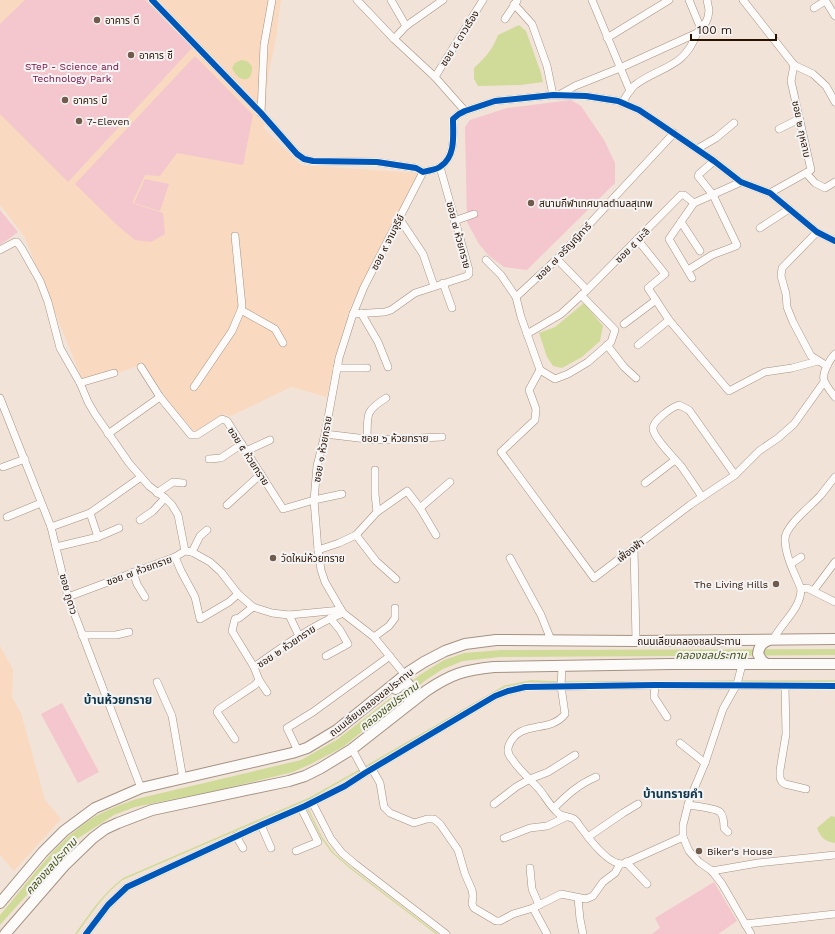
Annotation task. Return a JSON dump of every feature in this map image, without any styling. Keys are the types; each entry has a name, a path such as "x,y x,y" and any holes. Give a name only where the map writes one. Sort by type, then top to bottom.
{"main road":[{"name":"ถนนเลียบคลองชลประทาน","path":"0,903 43,852 72,824 95,808 140,788 298,751 320,741 337,730 363,709 407,679 424,662 445,651 464,644 496,640 768,642 835,639"},
{"path":"747,663 755,657 756,654 754,648 748,642"},
{"path":"765,662 758,654 760,647 768,642"},
{"path":"5,934 79,850 105,829 131,817 152,810 289,781 305,776 334,761 354,754 376,730 415,696 417,692 445,675 494,667 561,678 672,664 765,662 835,664"},
{"path":"376,730 426,691 456,673"},
{"path":"407,679 417,692"}],"street":[{"path":"152,0 261,113 297,154 304,159 313,161 377,162 416,168 423,172 443,165 451,152 453,144 453,119 465,111 495,101 556,95 586,96 622,103 638,110 697,149 741,182 770,193 817,232 835,241"},
{"path":"261,113 264,45 272,0"},
{"path":"357,0 394,39 435,77 465,111"},
{"path":"391,0 406,26"},
{"path":"394,39 406,26 443,0"},
{"name":"ซอย ๘ ดาวเรือง","path":"435,77 483,0"},
{"path":"592,0 630,91"},
{"path":"607,38 669,0"},
{"path":"689,0 699,31"},
{"path":"622,103 634,86 675,64 684,56 694,43 699,31 706,22 709,10 707,0"},
{"path":"743,0 794,65 813,74 826,86 835,102"},
{"path":"814,8 825,0 835,16"},
{"path":"505,19 516,2 532,24 556,95"},
{"path":"556,95 620,68 699,31"},
{"name":"ซอย ๒ กุหลาบ","path":"770,193 811,170 791,81 794,65"},
{"path":"779,129 799,119"},
{"path":"697,149 716,138 734,123"},
{"name":"ซอย ๗ อรัญญิการ์","path":"516,297 557,259 674,133"},
{"path":"688,270 706,258 737,245 713,195 698,175 714,161"},
{"name":"ซอย ๗ ห้วยทราย","path":"357,314 385,312 391,310 415,293 467,276 469,274 440,167"},
{"name":"ซอย ๙ จามจุรีย์","path":"357,314 364,287 423,172"},
{"path":"806,173 815,184 826,188 835,182"},
{"path":"692,278 669,239 694,204 741,182"},
{"name":"ซอย ๕ มะลิ","path":"527,334 561,314 587,290 680,195 684,195 694,204"},
{"path":"760,228 789,209"},
{"path":"454,220 474,214"},
{"path":"399,218 423,254 434,286"},
{"path":"681,222 700,251"},
{"path":"817,232 790,258 782,268 781,276 786,294 787,307 811,356 827,366"},
{"path":"194,387 232,331 241,310 242,306 235,236"},
{"path":"637,239 665,274 648,288 669,320 729,391 765,372 792,368 818,361"},
{"path":"0,250 15,242 17,242 22,249 40,281 48,302 60,348 80,383 91,408 129,463 149,486 165,498 178,514 188,552"},
{"path":"557,259 587,290"},
{"path":"486,260 501,275 516,297 540,370 555,379 568,374 588,362 611,342 615,330 581,295"},
{"path":"443,283 452,308"},
{"path":"624,324 656,300"},
{"path":"241,310 274,329 283,343"},
{"path":"357,314 378,342 388,367"},
{"name":"ซอย ๑ ห้วยทราย","path":"357,314 339,358 325,434 317,466 314,500 318,550 321,570 325,582 342,611 374,637 407,679"},
{"path":"638,345 669,320"},
{"path":"607,345 624,367 636,378"},
{"path":"835,354 831,358 823,377 824,382 835,397"},
{"name":"ซอย ๕ ห้วยทราย","path":"141,367 160,397 191,435 197,435 222,419 227,421 283,509 314,500"},
{"path":"337,368 367,368"},
{"name":"เฟื่องฟ้า","path":"540,370 529,390 536,409 535,420 501,452 594,578 634,546 702,496 735,475 759,451 778,438 794,424 824,382"},
{"path":"80,383 114,373"},
{"path":"108,434 160,397"},
{"name":"ซอย ภูดาว","path":"0,398 51,528 68,597 140,788"},
{"path":"367,439 369,412 374,405 386,398"},
{"path":"702,496 660,441 652,427 663,414 671,408 679,405 689,410 735,475"},
{"name":"ซอย ๖ ห้วยทราย","path":"325,434 375,440 442,438"},
{"path":"208,459 221,458 244,447 270,440"},
{"path":"2,467 25,459"},
{"path":"645,483 675,460"},
{"path":"375,470 377,512"},
{"path":"227,505 261,474"},
{"path":"835,476 820,497 792,525 786,534 785,539 787,553 808,589 835,602"},
{"path":"51,528 90,514 141,477"},
{"path":"157,493 173,482 183,483"},
{"path":"420,508 450,482"},
{"path":"318,550 356,535 377,512 407,491 420,508 436,535"},
{"path":"314,500 342,494"},
{"path":"140,520 165,498"},
{"path":"7,517 41,503"},
{"path":"90,514 98,537"},
{"path":"56,547 98,537 119,528"},
{"path":"188,552 200,536 207,530"},
{"path":"356,535 376,561 396,579"},
{"path":"634,546 636,642"},
{"path":"188,552 210,562 221,572 238,594 253,607 272,613 289,615 342,611"},
{"name":"ซอย ๗ ห้วยทราย","path":"68,597 188,552"},
{"path":"176,556 181,571 195,597 200,619 229,602 238,594"},
{"path":"792,563 801,557"},
{"path":"510,558 541,615 551,640"},
{"path":"768,642 778,632 808,589 835,562"},
{"path":"133,572 137,584 145,597"},
{"path":"253,607 239,618 235,619 232,631 254,667"},
{"path":"374,637 389,626 395,618 395,608"},
{"name":"ซอย ๒ ห้วยทราย","path":"235,740 217,712 219,709 255,685 259,680 254,667 299,636 342,611"},
{"path":"289,615 299,636"},
{"path":"326,656 348,644 340,630 330,618"},
{"path":"82,635 116,635 129,632"},
{"path":"298,751 287,728 313,712 390,656"},
{"path":"747,663 723,709 705,763 688,805 683,825 683,837 689,851 699,862 712,871 722,884 751,934"},
{"path":"561,678 566,710 565,714 555,723 544,727 531,728 521,731 509,745 508,752 512,759 554,808 561,815 575,820 588,837 608,858 615,863 623,863 683,837"},
{"path":"86,934 108,906 127,887 236,836 303,807 345,786 367,771 496,696 508,691 561,678 655,685 835,686"},
{"path":"259,680 267,692"},
{"path":"157,682 172,716 183,779"},
{"path":"655,685 654,697 667,717"},
{"path":"785,686 786,734 780,778 784,784 806,789"},
{"path":"680,743 705,763"},
{"path":"354,754 367,771 380,783 384,807 390,813 414,823 427,819 434,820 440,824 458,850 465,874 472,890 472,904 474,908 496,921 500,921 561,894 586,899 593,896 603,882 615,873 623,863"},
{"path":"494,804 516,787 530,779 548,772 574,755"},
{"path":"554,808 571,791 596,777"},
{"path":"312,802 331,839 342,852 355,864 446,934"},
{"path":"588,837 638,804"},
{"path":"688,805 717,810 721,813 724,819 724,828 728,832"},
{"path":"296,851 318,842 303,807"},
{"path":"504,838 530,828 547,826 566,816"},
{"path":"261,825 271,848"},
{"path":"236,836 243,848"},
{"path":"712,871 758,863 835,855"},
{"path":"623,863 648,884"},
{"path":"530,868 536,906 548,934"},
{"path":"578,898 580,919 584,934"},
{"path":"746,924 835,914"}],"shaded area":[{"path":"0,0 281,0 276,38 268,77 264,128 301,165 418,173 351,306 335,357 327,397 291,387 231,416 222,414 195,432 168,401 144,364 84,384 24,236 0,205"},
{"path":"0,646 13,670 12,697 21,713 45,800 61,819 14,871 0,855"}],"green space":[{"name":"STeP - Science and Technology Park","path":"25,0 145,0 192,48 68,182 0,114 0,24"},
{"path":"195,56 253,115 243,165 177,153 160,176 145,175 132,203 163,213 165,234 151,242 135,240 118,226 75,184"},
{"name":"สนามกีฬาเทศบาลตำบลสุเทพ","path":"571,100 581,106 604,140 615,163 615,183 527,270 504,267 488,255 479,244 467,222 465,127 470,120 507,108"},
{"path":"145,179 169,184 160,211 134,203"},
{"path":"0,210 18,232 0,245"},
{"path":"62,703 99,772 78,783 41,714"},
{"path":"714,882 737,921 718,934 652,934 660,928 655,918"}],"water":[{"path":"519,25 526,31 543,82 521,85 478,86 474,79 474,68 482,61 494,45 498,35"},
{"path":"241,60 247,61 252,66 252,72 248,79 241,79 232,68 235,63"},
{"path":"584,303 603,326 600,341 582,357 562,368 553,366 547,357 539,333 555,327"},
{"name":"คลองชลประทาน","path":"835,649 835,655 500,657 463,661 443,669 426,680 343,747 293,772 214,791 135,807 114,815 77,839 0,925 0,915 42,864 78,828 96,816 136,799 301,760 338,739 421,674 444,660 464,653 501,650"},
{"path":"831,816 835,817 835,843 823,838 817,828"}],"waterway":[{"path":"365,767 505,686 531,681 559,682"},
{"path":"665,682 735,681"},
{"path":"741,681 835,681"},
{"path":"563,682 649,682"},
{"path":"76,934 103,898 123,879 310,798 360,770"},
{"path":"307,807 322,838 333,853 437,934"}],"cycle path":[{"path":"152,0 261,113 297,154 304,159 313,161 377,162 416,168 423,172 437,168 446,162 453,145 453,119 465,111 495,101 553,95 586,96 618,101 639,110 714,161 741,182 770,193 817,232 835,241"},
{"path":"86,934 108,905 127,887 305,806 345,786 495,696 508,691 525,687 655,685 835,686"}],"place":[{"name":"อาคาร ดี","path":"97,20"},
{"name":"อาคาร ซี","path":"131,55"},
{"name":"อาคาร บี","path":"65,100"},
{"name":"7-Eleven","path":"79,121"},
{"name":"สนามกีฬาเทศบาลตำบลสุเทพ","path":"531,203"},
{"name":"วัดใหม่ห้วยทราย","path":"273,558"},
{"name":"The Living Hills","path":"776,584"},
{"name":"Biker's House","path":"699,851"}],"district":[{"name":"บ้านห้วยทราย","path":"118,700"},
{"name":"บ้านทรายคำ","path":"673,794"}]}
